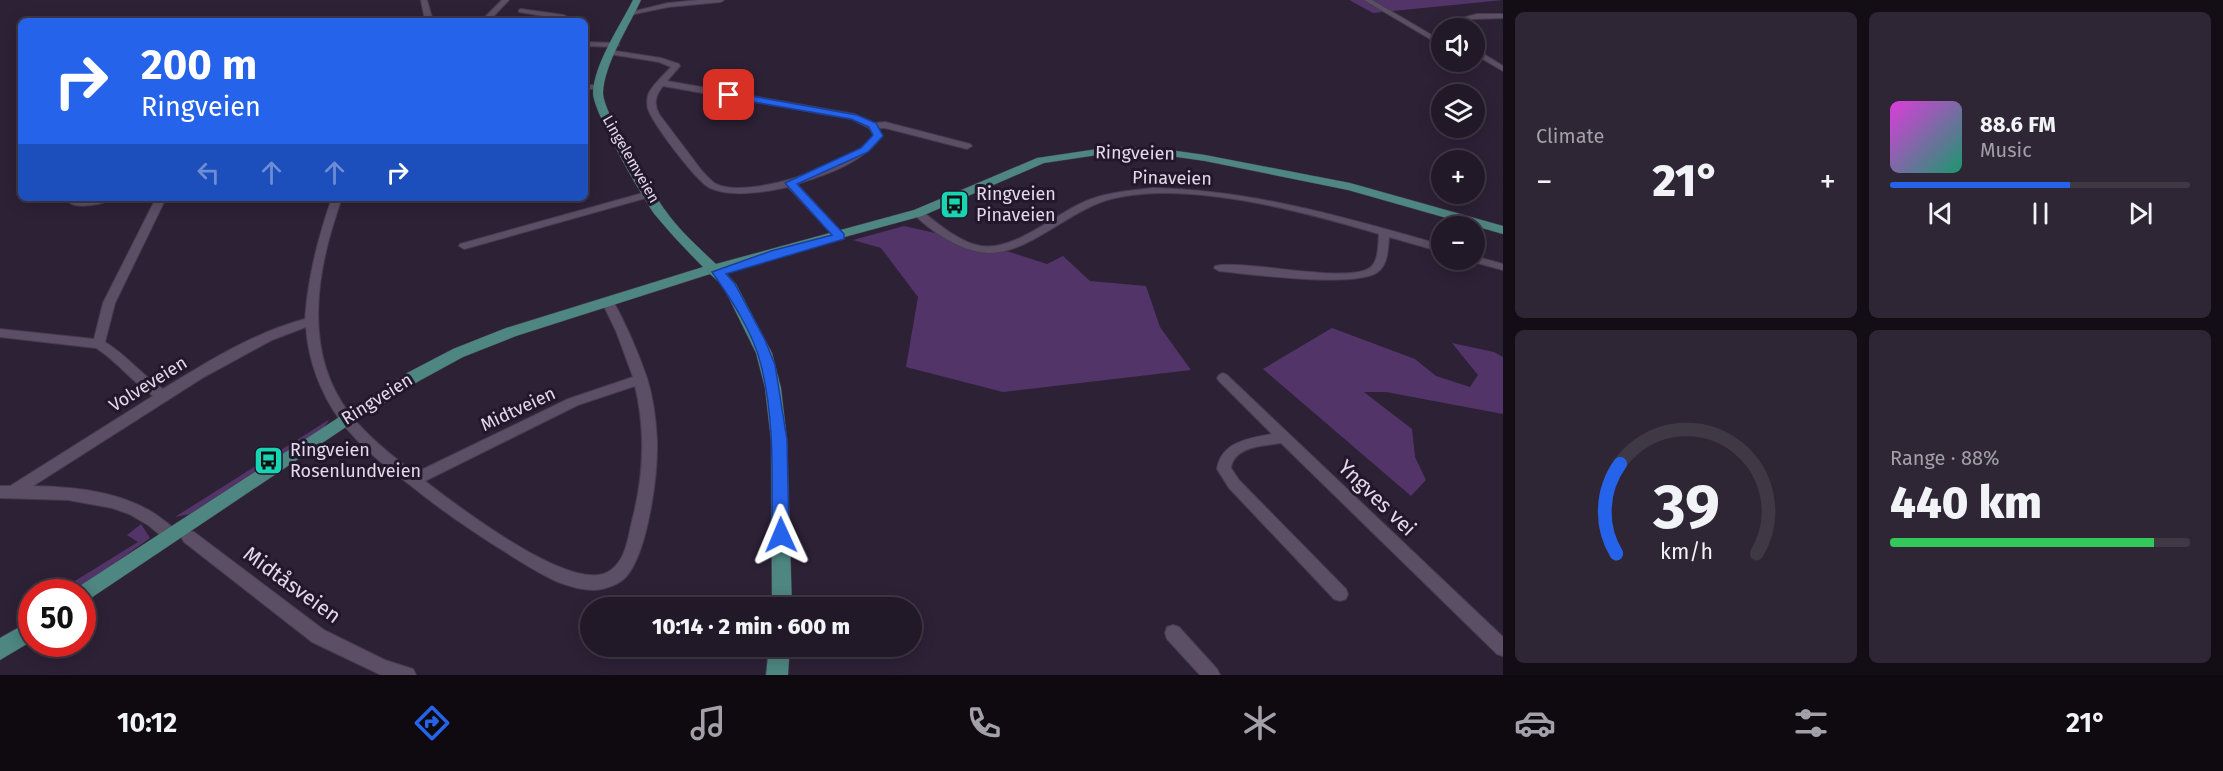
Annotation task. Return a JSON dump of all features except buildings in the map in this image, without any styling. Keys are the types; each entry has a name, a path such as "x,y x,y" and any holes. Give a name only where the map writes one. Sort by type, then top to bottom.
{"main road":[{"path":"598,87 613,49 637,0"},
{"name":"Lingelemveien","path":"598,87 601,106 608,122 650,194 671,226 712,271 747,319 768,365 777,412 782,597"},
{"name":"Ringveien","path":"96,587 180,536 346,418 413,377 458,353 511,332 608,302 918,213 1041,160 1085,152 1136,150 1205,158 1350,187 1503,230"},
{"path":"0,650 18,638"},
{"path":"777,675 779,657"}],"street":[{"path":"424,0 428,18"},
{"path":"488,18 506,0"},
{"path":"630,13 668,5 721,0"},
{"path":"1366,0 1431,38"},
{"path":"521,11 566,18"},
{"path":"1485,18 1501,17"},
{"path":"588,45 674,63 674,69 652,94 651,107 705,181 722,188 736,189 790,183 872,145 878,136 873,126"},
{"path":"1485,57 1503,69"},
{"path":"662,83 854,117 873,126 885,125 967,146"},
{"path":"588,87 598,87"},
{"path":"790,183 840,236"},
{"name":"Pinaveien","path":"918,213 961,242 992,251 1012,244 1098,200 1145,192 1183,191 1255,201 1431,246"},
{"path":"464,246 650,194"},
{"path":"75,203 89,201"},
{"path":"99,344 109,303 160,201"},
{"path":"336,201 324,243 311,322 325,378 346,418 385,458 478,529 565,578 586,584 606,581 623,570 632,552 644,509 651,457 650,421 641,379 629,341 608,302"},
{"path":"1220,268 1341,277 1358,276 1376,270 1383,262 1384,232"},
{"path":"1485,262 1503,267"},
{"name":"Volveveien","path":"6,492 162,395 260,341 311,322"},
{"path":"0,333 99,344 109,350 143,383 162,395"},
{"name":"Yngves vei","path":"1223,378 1503,648"},
{"name":"Midtveien","path":"414,480 563,407 641,379"},
{"path":"1283,437 1234,450 1225,458 1224,469 1234,484 1340,594"},
{"name":"Midtåsveien","path":"6,492 101,498 140,512 180,536 318,636 382,667 407,675"},
{"path":"1173,633 1211,675"}],"shaded area":[{"path":"1349,0 1503,0 1373,13"},
{"path":"904,226 953,237 972,247 1000,249 1047,264 1063,256 1090,281 1146,286 1160,327 1191,370 1003,392 906,367 918,297 881,248 853,240"},
{"path":"1332,328 1415,359 1436,376 1470,387 1478,375 1452,343 1494,352 1503,357 1503,414 1386,392 1364,392 1412,429 1415,457 1426,480 1411,496 1263,369"},
{"path":"330,419 324,427 195,513 175,517"},
{"path":"141,524 150,538 92,579 78,579 138,542 127,535"}],"place":[{"name":"Ringveien Pinaveien","path":"955,204"},
{"name":"Ringveien Rosenlundveien","path":"269,460"}],"route":[{"path":"729,95 854,117 864,120 877,129 878,136 877,141 865,150 790,183 840,236 775,253 718,272 729,284 759,340 768,365 777,412 781,535"}]}
